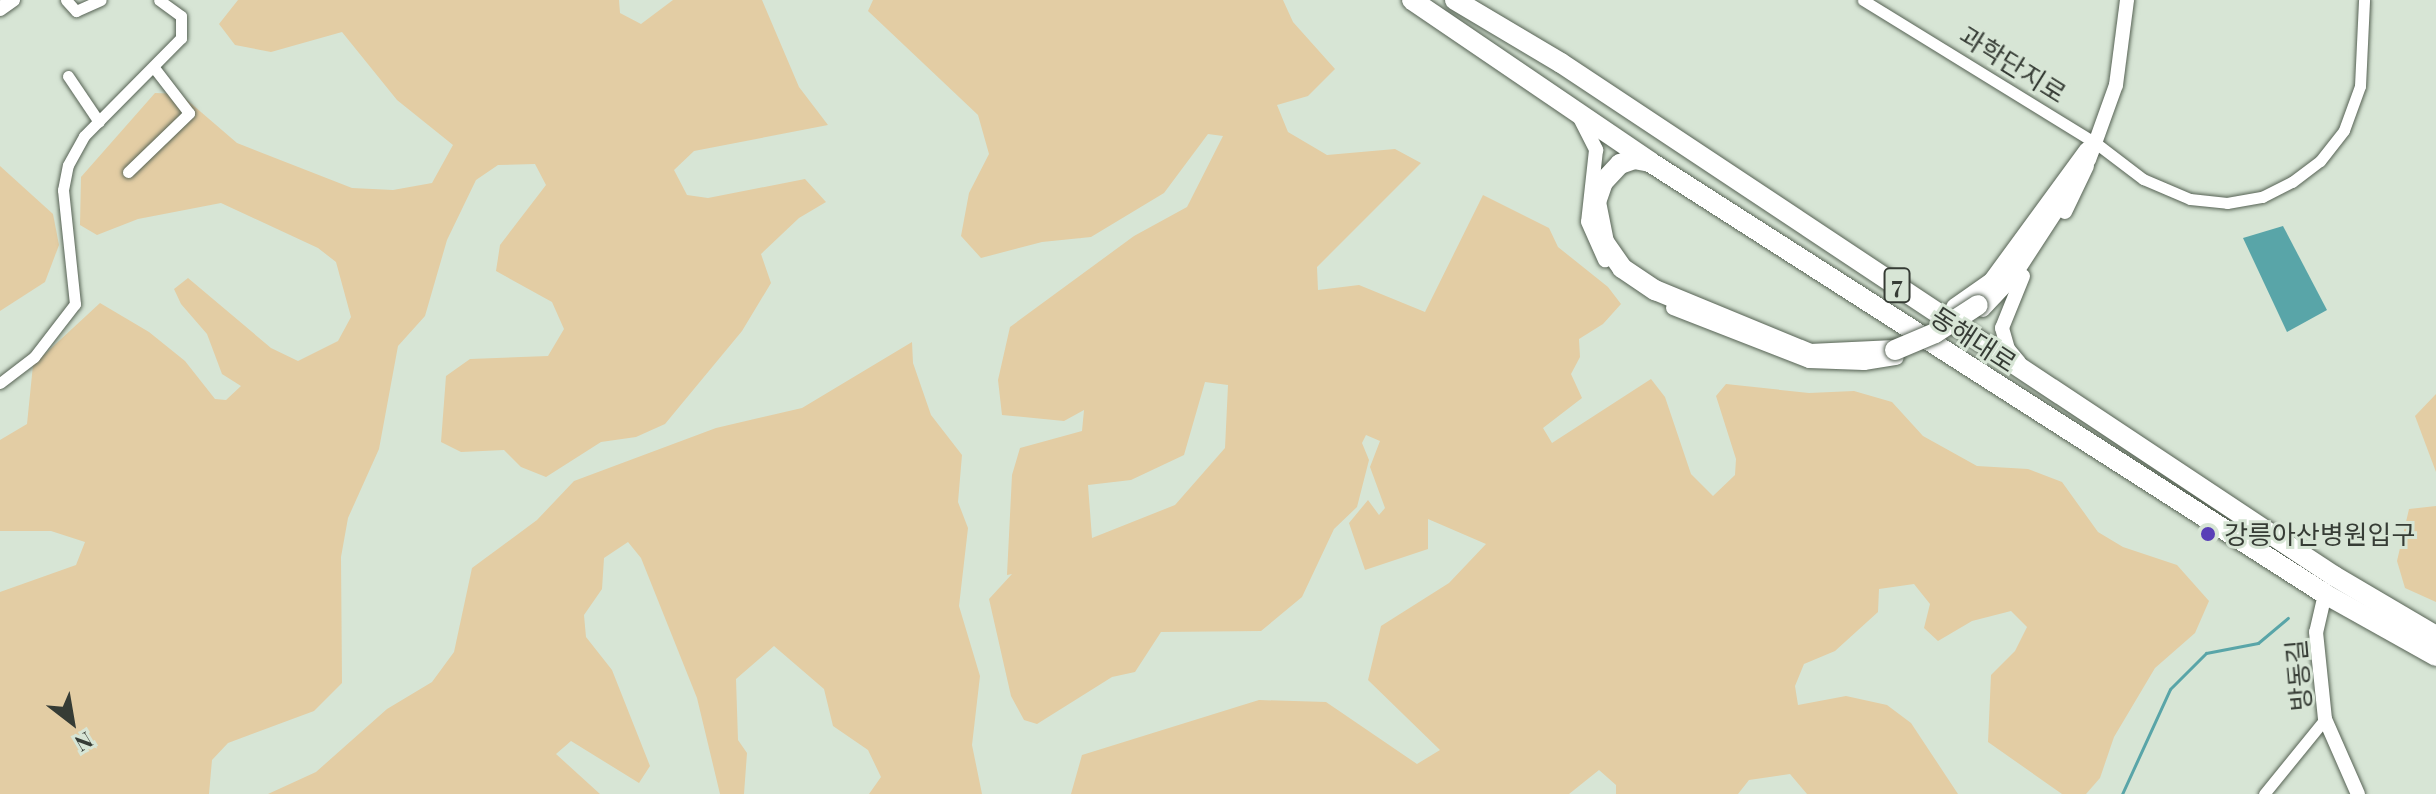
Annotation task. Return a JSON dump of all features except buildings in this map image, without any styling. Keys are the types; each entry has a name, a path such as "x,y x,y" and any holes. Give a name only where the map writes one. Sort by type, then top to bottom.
{"highway":[{"name":"동해대로","path":"1412,0 1650,162 2330,585 2436,636"},
{"name":"동해대로","path":"1455,0 1561,63 1833,242 2436,656"},
{"path":"1833,242 1953,309 1993,282 2093,149"},
{"path":"1650,162 1634,159 1620,164 1603,182 1596,202 1604,242 1622,268 1655,290 1810,354 1896,354 1981,308 2093,149"}],"street":[{"path":"0,9 13,0"},
{"path":"66,0 76,11 101,0"},
{"path":"0,383 34,357 75,304 63,190 72,150 155,69 181,38 181,16 159,0"},
{"name":"과학단지로","path":"1863,0 2143,179 2190,199 2227,203 2262,197 2292,182 2320,161 2344,130 2360,86 2364,0"},
{"path":"2083,411 2024,366 2008,349 2002,328 2009,300 2062,217 2093,149 2119,72 2127,0"},
{"path":"128,172 189,113 155,69"},
{"path":"68,76 99,122"},
{"path":"1575,110 1596,150 1588,222 1594,243 1615,273 1659,302 1788,356 1828,364 1896,354"},
{"name":"방동길","path":"2330,585 2316,632 2325,719 2358,794"},
{"path":"2264,794 2325,719"}],"shaded area":[{"path":"238,0 619,0 620,13 641,24 673,0 762,0 799,87 828,125 694,151 674,170 687,195 708,198 805,179 826,202 799,218 761,254 771,283 742,331 665,424 636,437 601,442 546,477 521,467 504,450 461,452 441,442 446,376 470,359 548,356 564,329 552,302 496,271 500,245 546,185 535,164 498,165 476,180 447,240 425,316 398,346 379,449 348,518 341,557 342,683 314,711 228,743 212,760 209,794 0,794 0,592 76,565 85,542 51,531 0,531 0,440 27,424 33,365 100,303 149,332 185,361 215,399 226,400 241,386 222,374 207,334 181,304 174,289 188,278 271,348 298,361 338,341 351,317 336,262 318,248 221,203 138,219 97,235 80,225 81,177 155,93 180,94 237,143 352,188 393,190 432,183 453,145 397,100 342,32 271,52 235,45 219,24"},
{"path":"873,0 1283,0 1293,22 1335,69 1308,96 1277,105 1288,132 1327,155 1395,149 1421,163 1317,267 1318,290 1359,285 1425,312 1483,195 1549,228 1558,247 1608,287 1621,304 1603,324 1579,339 1580,357 1571,374 1582,398 1543,428 1552,443 1651,379 1665,397 1691,474 1713,496 1735,475 1736,459 1716,396 1726,384 1809,393 1854,391 1892,402 1923,436 1977,466 2028,469 2062,482 2098,532 2123,547 2177,565 2209,601 2195,633 2155,668 2114,737 2100,778 2086,794 2062,794 1988,742 1991,675 2015,651 2027,627 2011,611 1972,621 1938,641 1924,628 1930,604 1914,584 1879,589 1878,612 1835,651 1804,664 1795,686 1798,705 1846,696 1887,705 1911,723 1958,794 1807,794 1790,774 1749,780 1738,794 1616,794 1616,785 1599,770 1569,794 1071,794 1082,755 1259,700 1326,702 1417,764 1440,750 1368,680 1381,626 1449,583 1486,544 1428,519 1428,549 1365,570 1349,523 1368,500 1379,515 1385,508 1370,467 1380,441 1366,435 1362,443 1369,460 1357,507 1334,529 1302,597 1261,631 1161,632 1135,672 1112,677 1037,724 1024,720 1011,696 989,599 1012,574 1007,575 1012,475 1020,448 1082,431 1084,410 1064,421 1002,415 998,380 1010,327 1134,236 1187,207 1223,136 1208,134 1164,193 1091,237 1042,242 981,258 961,236 969,193 989,154 978,115 868,11","holes":["1205,382 1228,385 1225,448 1175,505 1092,538 1088,485 1131,480 1184,455"]},
{"path":"0,166 53,214 59,245 45,282 0,311"},
{"path":"912,342 913,363 931,415 962,455 958,502 968,528 959,606 980,676 972,745 982,794 869,794 881,777 868,750 833,726 824,689 774,646 736,679 738,740 747,753 744,794 720,794 697,698 641,558 628,542 604,558 602,589 584,615 586,637 612,670 650,766 639,783 571,741 556,754 600,794 268,794 316,772 387,709 432,682 454,652 472,568 537,520 574,481 716,428 802,408"},
{"path":"2436,394 2436,472 2415,416"},
{"path":"2436,506 2436,602 2405,588 2397,561 2409,509"}],"water":[{"path":"2283,226 2327,310 2287,332 2243,238"}],"waterway":[{"path":"2122,794 2170,689 2206,653 2258,643 2288,618"}],"place":[{"name":"강릉아산병원입구","path":"2208,534"}]}
